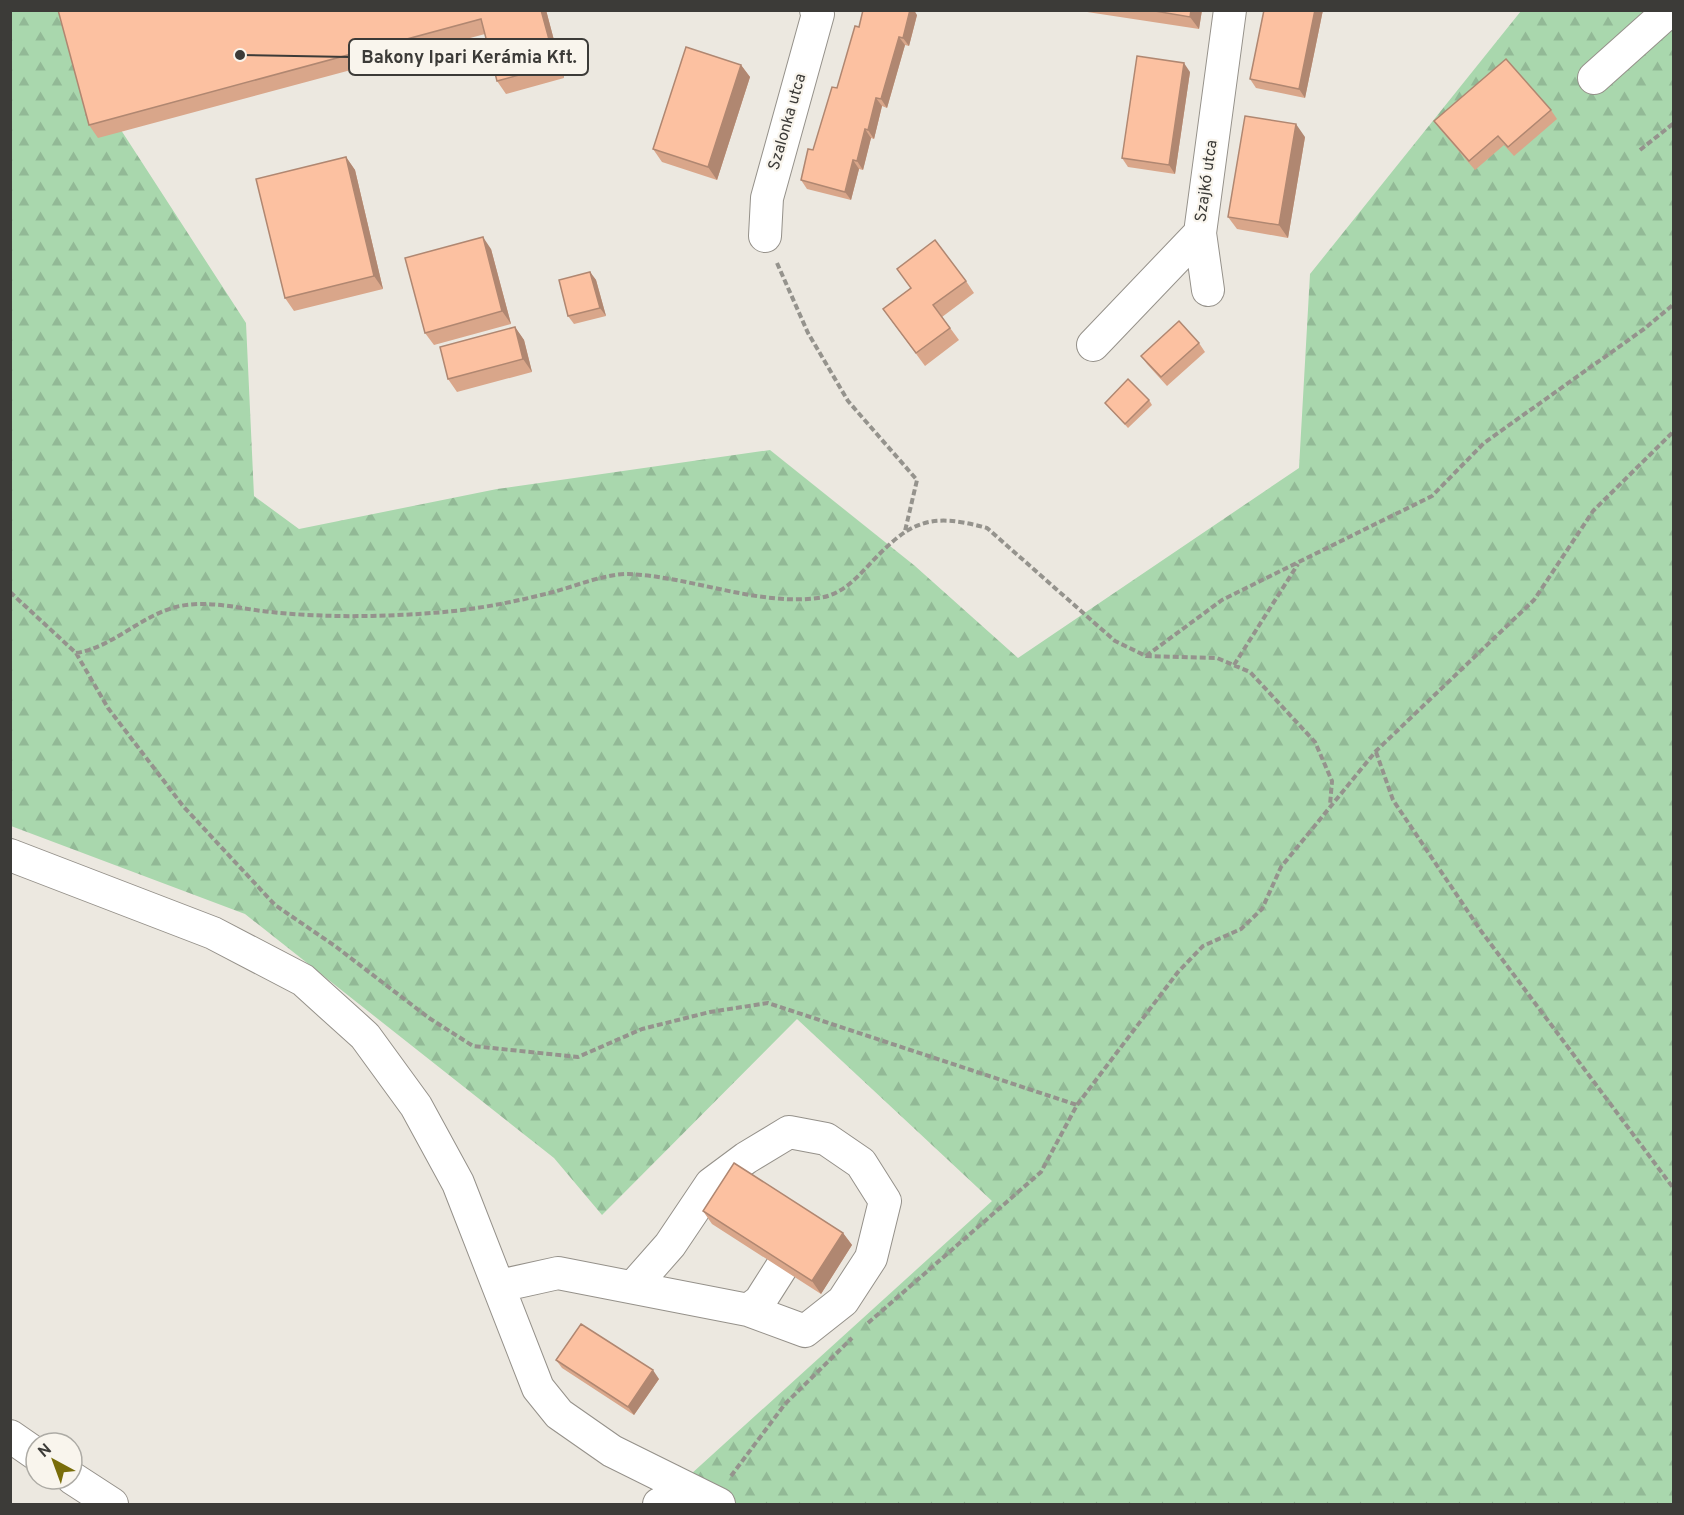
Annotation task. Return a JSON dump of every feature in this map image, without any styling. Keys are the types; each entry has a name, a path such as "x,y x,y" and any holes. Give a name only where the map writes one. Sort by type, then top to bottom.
{"street":[{"name":"Szalonka utca","path":"765,236 767,198 818,14 816,10"},
{"name":"Szajkó utca","path":"1093,345 1200,233 1230,10"},
{"path":"1594,78 1670,10"},
{"path":"1200,233 1208,290"},
{"path":"10,855 213,933 303,980 365,1036 416,1106 458,1183 538,1388 559,1414 612,1451 710,1501"},
{"path":"499,1286 558,1273 748,1310 805,1331 843,1300 871,1258 885,1202 861,1163 826,1139 789,1132 746,1158 711,1184 670,1245 633,1287"},
{"path":"748,1310 760,1301 781,1268"},
{"path":"10,1436 24,1446"},
{"path":"84,1486 112,1504"},
{"path":"659,1504 710,1501"}],"path":[{"path":"1640,150 1674,123"},
{"path":"765,236 808,333 848,401 917,480 904,532"},
{"path":"1146,656 1222,600 1432,496 1484,443 1644,329 1674,304"},
{"path":"867,1324 1041,1172 1077,1105 1178,972 1203,946 1241,929 1262,909 1281,867 1329,806 1376,752 1534,600 1593,511 1674,431"},
{"path":"76,653 94,650 142,622 179,606 215,603 282,613 369,616 446,612 548,593 626,574 775,597 820,598 850,586 904,532 929,520 961,520 987,528 1116,640 1146,656 1217,658 1250,672 1315,742 1332,780 1329,806"},
{"path":"1234,664 1299,562"},
{"path":"10,592 76,653 108,708 183,806 275,905 335,946 429,1018 473,1046 578,1057 642,1029 710,1012 768,1003 1077,1105"},
{"path":"1376,752 1393,800 1481,931 1674,1189"},
{"path":"710,1501 785,1404 858,1332"}],"green space":[{"path":"10,11 87,11 86,76 246,323 254,496 299,529 497,489 770,450 915,566 1018,658 1299,468 1310,274 1521,11 1673,11 1673,1504 658,1504 992,1201 797,1019 602,1215 554,1158 245,914 11,826"}],"building":[{"path":"58,10 541,10 556,65 497,81 481,19 89,125"},
{"path":"863,10 910,10 903,38 899,37 881,99 876,98 857,161 853,160 845,192 801,180 808,149 813,150 832,87 837,88 855,26 859,27"},
{"path":"1149,10 1191,10 1190,17"},
{"path":"1264,10 1315,10 1299,89 1250,79"},
{"path":"686,47 741,65 708,167 653,149"},
{"path":"1137,56 1184,63 1169,165 1122,158"},
{"path":"1506,59 1551,110 1508,147 1498,136 1469,161 1434,121"},
{"path":"1245,116 1296,124 1279,225 1228,217"},
{"path":"346,157 374,276 285,298 256,179"},
{"path":"483,237 502,311 425,333 405,258"},
{"path":"935,240 966,281 933,305 950,328 916,353 883,309 911,288 897,269"},
{"path":"590,272 600,308 568,316 559,280"},
{"path":"1179,321 1199,343 1161,377 1141,356"},
{"path":"515,327 523,359 448,379 440,347"},
{"path":"1128,379 1149,400 1125,424 1105,403"},
{"path":"734,1163 843,1233 812,1281 703,1211"},
{"path":"581,1324 653,1370 628,1407 556,1360"}],"place":[{"name":"Bakony Ipari Kerámia Kft.","path":"240,55"}]}
